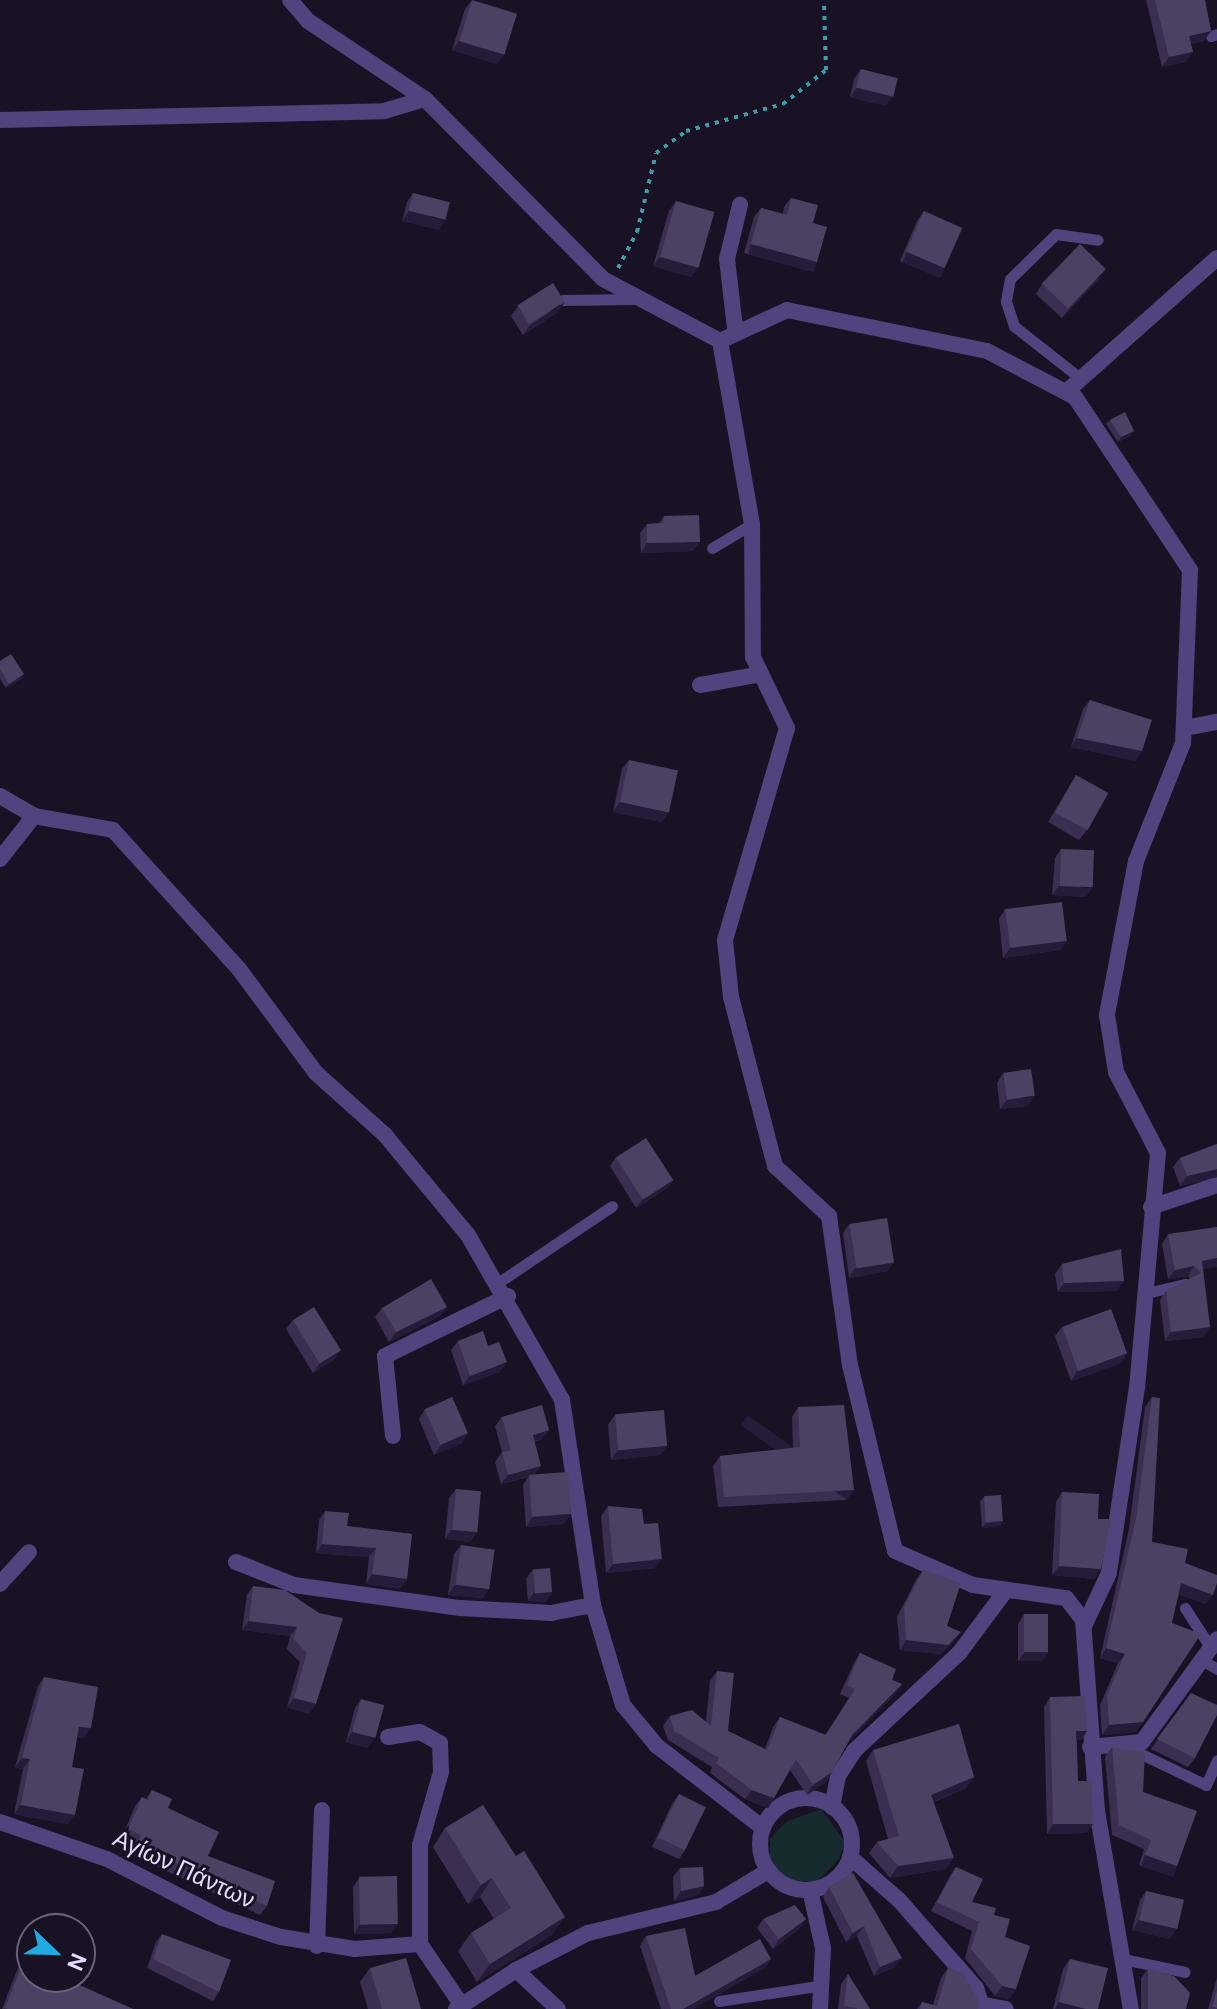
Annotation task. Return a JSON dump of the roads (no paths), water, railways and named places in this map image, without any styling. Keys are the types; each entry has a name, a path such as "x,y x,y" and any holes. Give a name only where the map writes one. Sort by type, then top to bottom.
{"street":[{"path":"290,0 308,21 425,99 610,284 720,341"},
{"path":"0,120 384,111 425,99"},
{"path":"735,328 727,259 740,205"},
{"path":"1066,392 1217,258"},
{"path":"720,341 735,328 787,310 841,317 958,342 1066,392 1187,560 1193,606 1185,728 1136,861 1107,1015 1116,1072 1157,1146 1146,1293 1109,1573 1085,1624 1090,1747 1131,2009"},
{"path":"720,341 752,524 757,675 787,728 725,940 725,964 767,1141 783,1175 829,1216 850,1365 895,1551 913,1564 1006,1590 1066,1598 1085,1624"},
{"path":"700,685 757,675"},
{"path":"1185,728 1217,722"},
{"path":"0,796 34,816 113,830 239,969 316,1073 385,1135 504,1289 566,1413 593,1605 613,1682 631,1719 763,1828 768,1871 785,1885 810,1890 832,1882 850,1857 849,1829 832,1807 793,1800 763,1828"},
{"path":"0,859 34,816"},
{"path":"1151,1207 1217,1185"},
{"path":"393,1436 385,1356 504,1289"},
{"path":"0,1584 29,1552"},
{"path":"236,1562 294,1585 460,1608 551,1613 593,1605"},
{"path":"832,1807 838,1776 854,1751 960,1652 1006,1590"},
{"path":"1090,1747 1125,1746 1151,1733 1209,1648"},
{"path":"388,1737 420,1732 440,1743 441,1772 420,1845 420,1944 458,2006 516,1970 588,1933 716,1902 768,1871"},
{"path":"317,1946 322,1810"},
{"name":"Αγίων Πάντων","path":"0,1822 107,1859 222,1918 317,1946 420,1944"},
{"path":"850,1857 899,1900 976,1988 983,2007 1006,2009"},
{"path":"810,1890 822,1936 820,2009"},
{"path":"516,1970 558,2009"}],"lane":[{"path":"1080,378 1014,326 1006,301 1010,279 1056,234 1098,240"},
{"path":"563,300 635,299"},
{"path":"712,548 752,524"},
{"path":"504,1289 612,1206"},
{"path":"1146,1293 1186,1284"},
{"path":"1185,1608 1209,1648 1217,1669"},
{"path":"1125,1746 1206,1785 1217,1760"},
{"path":"1123,1959 1185,1972"},
{"path":"719,2001 823,1985"}]}
